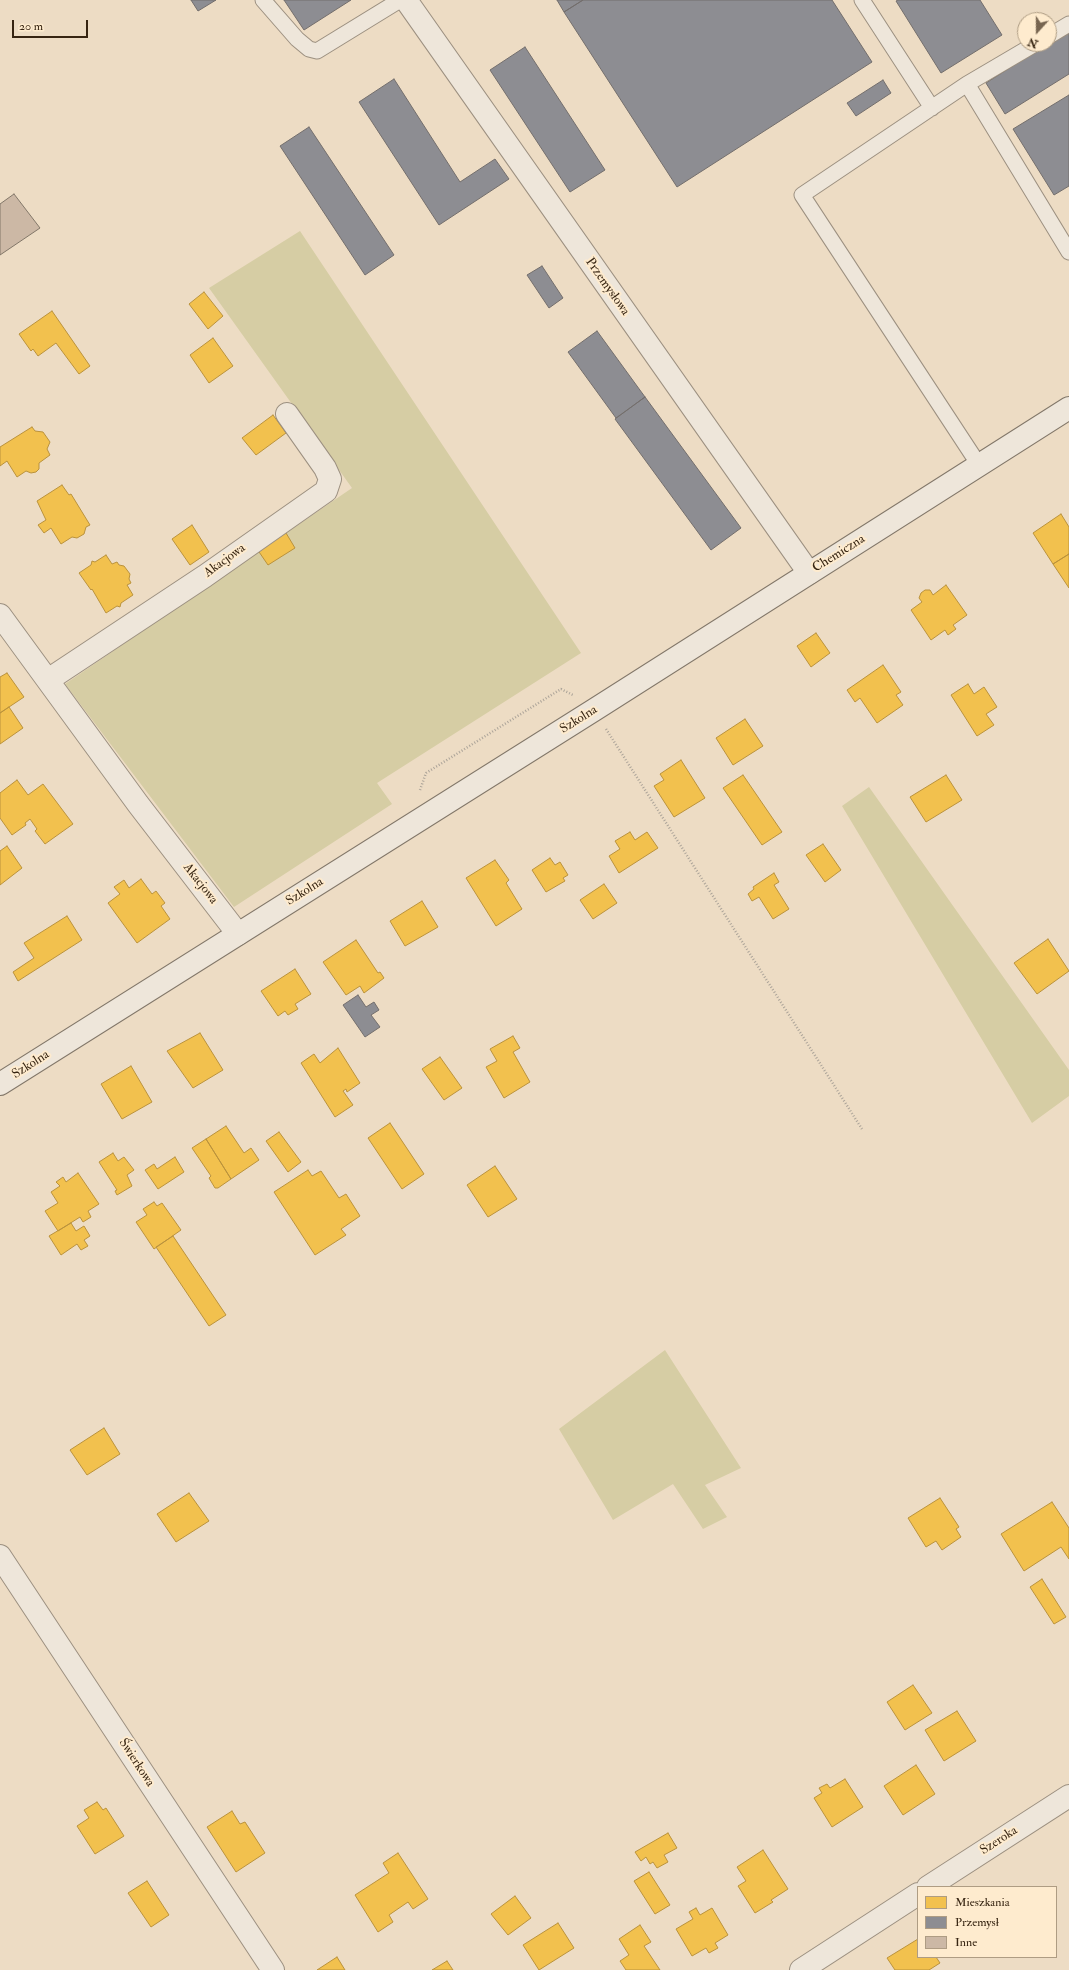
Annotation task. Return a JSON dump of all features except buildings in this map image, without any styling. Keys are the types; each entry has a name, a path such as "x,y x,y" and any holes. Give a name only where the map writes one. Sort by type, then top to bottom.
{"street":[{"name":"Przemysłowa","path":"406,0 809,573"},
{"name":"Chemiczna","path":"602,705 1069,408"},
{"name":"Akacjowa","path":"48,680 205,576 326,490 330,479 325,468 286,414"},
{"name":"Akacjowa","path":"0,614 138,804 238,934"},
{"name":"Szkolna","path":"0,1084 602,705"},
{"name":"Świerkowa","path":"0,1556 273,1970"},
{"name":"Szeroka","path":"930,1886 1069,1796"},
{"path":"801,1970 917,1895"}],"lane":[{"path":"263,0 297,39 309,48 317,51 400,0"},
{"path":"862,0 932,108"},
{"path":"1057,31 1069,24"},
{"path":"979,466 802,195 967,84 1021,52"},
{"path":"967,84 1069,252"}],"path":[{"path":"602,705 862,1129"}],"shaded area":[{"path":"300,231 581,653 377,783 392,804 234,907 65,684 352,488 209,288"},
{"path":"869,787 1069,1070 1069,1096 1032,1123 842,806"},
{"path":"665,1350 741,1468 705,1485 727,1517 703,1529 673,1484 613,1520 559,1429"}]}
